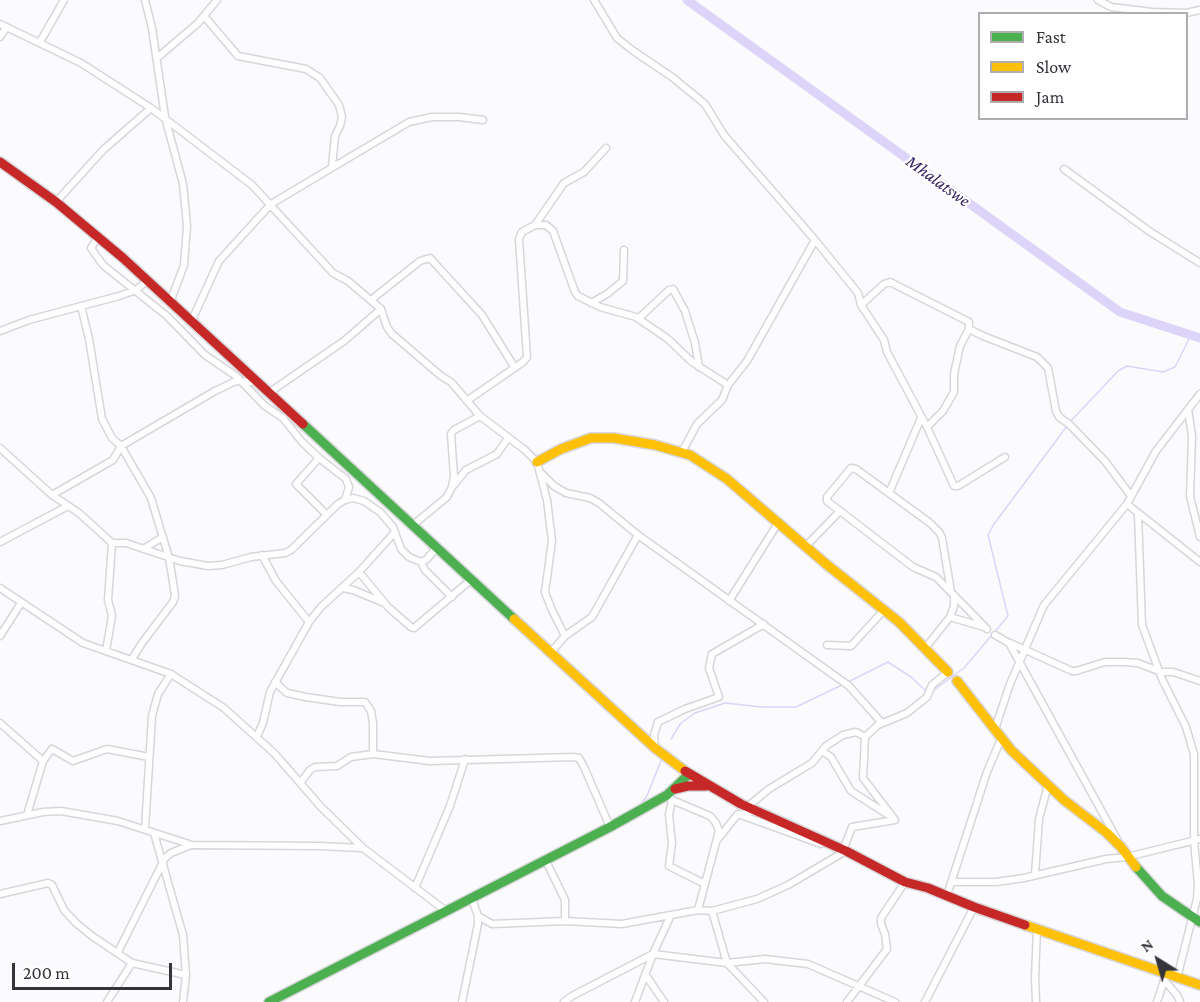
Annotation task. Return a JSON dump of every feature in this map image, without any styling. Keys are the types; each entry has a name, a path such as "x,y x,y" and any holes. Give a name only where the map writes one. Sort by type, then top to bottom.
{"street":[{"path":"40,42 64,0"},
{"path":"145,0 157,58 165,117 183,184 187,225 184,265 171,300"},
{"path":"157,58 204,16 217,0"},
{"path":"594,0 617,38 672,77 705,104 724,135 858,293 861,305 884,340 887,352 927,427 952,483 956,486 1005,457"},
{"path":"1098,0 1111,7 1152,12"},
{"path":"204,16 238,56 306,69 320,78 339,105 342,117 335,136 332,166"},
{"path":"0,37 3,26 40,42 81,63 165,117 252,185 333,273 381,309 392,334 451,382 480,416 508,438 554,486 566,493 590,498 599,503 638,535 849,686 882,723"},
{"path":"56,202 103,150 151,108"},
{"path":"192,320 219,261 271,204 409,122 432,117 483,120"},
{"path":"468,400 527,357 519,239 522,232 535,225 564,183 584,172 606,148"},
{"path":"0,162 56,202 171,300 655,748 689,774 751,809 843,850 905,882 928,888 1165,977 1200,985"},
{"path":"1064,169 1149,231 1200,263"},
{"path":"535,225 546,225 553,231 578,296 591,303 638,319 668,339 699,367 728,386"},
{"path":"98,237 91,248 103,265 167,316 205,355 241,381 266,406 283,418 302,442 348,483 345,500"},
{"path":"682,452 697,424 722,400 728,386 747,361 815,240"},
{"path":"591,303 623,281 624,250"},
{"path":"371,300 420,261 430,258 482,315 514,368"},
{"path":"0,331 134,291 148,280"},
{"path":"861,305 884,284 890,282 969,322 969,329 960,346 954,374 954,392 943,411 927,427"},
{"path":"638,319 669,290 673,289 685,311 695,343 699,367"},
{"path":"81,306 89,339 102,419 112,438 121,446 151,498 169,558 175,596 173,602 145,637 132,660"},
{"path":"270,392 344,341 381,309"},
{"path":"969,329 1044,362 1051,375 1056,411 1059,417 1069,424 1105,461 1131,496"},
{"path":"52,495 113,460 121,446 214,391 236,381 251,382 256,379"},
{"path":"995,729 1010,684 1041,612 1050,597 1127,504 1156,451 1199,398"},
{"path":"1188,410 1192,436 1190,496 1200,537"},
{"path":"452,487 454,476 451,434 454,430 480,416"},
{"path":"889,493 921,418"},
{"path":"413,525 447,496 466,470 497,454 508,438"},
{"path":"538,467 561,449 591,438 614,438 682,452 699,460 727,479 926,647 948,672 932,685 927,697 907,713 882,723 865,737 863,778 896,820"},
{"path":"0,459 3,450 52,495 79,513 112,543 126,543 169,558 208,566 222,565 262,555 285,553 345,500 358,499 380,512 395,532 405,553 421,562 425,570 452,597"},
{"path":"319,458 296,484 327,515"},
{"path":"538,467 547,500 552,541 545,592 566,636"},
{"path":"926,647 950,617 954,606 953,593 942,538 930,523 856,469 851,468 826,499 913,567 936,577 953,593 987,629 950,617"},
{"path":"1127,504 1200,562"},
{"path":"0,542 68,506"},
{"path":"806,546 840,512"},
{"path":"1138,514 1142,625 1162,679 1192,742 1194,754 1198,884 1196,920 1177,978"},
{"path":"729,601 778,523"},
{"path":"257,736 275,682 309,622 395,532"},
{"path":"551,652 566,636 592,617 638,535"},
{"path":"143,549 163,537"},
{"path":"106,651 112,616 108,600 112,543"},
{"path":"421,562 427,559 437,547"},
{"path":"262,555 276,581 309,622"},
{"path":"359,572 385,603 414,628 472,579"},
{"path":"0,588 83,643 171,674 224,708 257,736 321,807 363,848 447,912"},
{"path":"343,588 385,603"},
{"path":"0,636 21,603"},
{"path":"827,645 851,646 884,610"},
{"path":"655,748 654,735 658,722 686,709 719,698 720,695 709,668 712,654 764,624"},
{"path":"995,635 1071,671 1113,661 1138,663 1161,672 1173,672 1200,681"},
{"path":"1009,643 1127,857 1162,896 1196,920"},
{"path":"145,829 152,716 158,694 171,674"},
{"path":"957,681 1001,739 1064,800 1107,833 1121,847"},
{"path":"275,682 282,690 296,695 340,702 365,702 373,723 373,754"},
{"path":"0,723 43,761"},
{"path":"717,839 738,814 751,809 769,789 812,762 833,741 850,732 856,732 865,737"},
{"path":"947,896 987,772 1001,739"},
{"path":"27,815 43,761 52,749 73,760 107,749 149,757"},
{"path":"822,751 831,757 851,791 896,820"},
{"path":"300,783 315,767 337,766 351,758 373,754 430,761 543,756 579,758 610,828"},
{"path":"415,888 450,806 465,759"},
{"path":"673,761 677,776 671,795 669,814 672,843 669,866 705,884"},
{"path":"671,795 689,774"},
{"path":"1035,875 1041,804 1048,785"},
{"path":"269,1002 688,786 710,787"},
{"path":"671,795 710,816 719,831 698,910"},
{"path":"0,821 61,811 118,821 192,845 363,848"},
{"path":"477,934 489,924 565,921 622,924 698,910 712,911 736,906 788,885 844,852 738,814"},
{"path":"843,850 852,827 896,820"},
{"path":"154,833 183,935 186,975 183,1002"},
{"path":"953,882 996,882 1055,872 1197,840"},
{"path":"118,952 162,865 171,853 192,845"},
{"path":"546,861 566,900 565,921"},
{"path":"848,1002 886,949 881,918 905,882"},
{"path":"0,894 48,883 52,885 64,910 76,923 132,963 186,975"},
{"path":"462,1002 477,934 478,916 472,899"},
{"path":"925,1002 974,907"},
{"path":"712,911 727,963 764,1002"},
{"path":"478,916 489,924"},
{"path":"635,1002 670,916"},
{"path":"1036,1002 1037,929"},
{"path":"564,1002 653,954 727,963 765,959 808,964 895,1002"},
{"path":"107,1002 132,963"},
{"path":"645,974 664,1002"},
{"path":"1157,1002 1165,977"},
{"path":"1165,977 1180,1002"}],"waterway":[{"name":"Mhalatswe","path":"687,0 1120,312 1200,338"},
{"path":"1070,422 1118,371 1127,366 1163,372 1175,367 1191,335"},
{"path":"934,690 964,668 1008,616 988,535 1067,426"},
{"path":"848,682 888,662 911,677 926,691"},
{"path":"671,739 681,723 695,713 725,703 762,707 796,707 844,684"},
{"path":"640,805 647,796 662,758"},
{"path":"597,828 607,823"}],"traffic: fast":[{"path":"303,424 514,619"},
{"path":"269,1002 610,827 667,795 689,774"},
{"path":"1136,867 1162,896 1200,922"}],"traffic: slow":[{"path":"537,462 561,449 591,438 614,438 655,445 690,455 727,479 826,564 899,622 948,672"},
{"path":"514,619 655,748 685,771"},
{"path":"957,681 1011,750 1064,800 1107,833 1136,867"},
{"path":"1025,925 1200,985"}],"traffic: jam":[{"path":"0,162 56,202 123,258 303,424"},
{"path":"685,771 741,804 846,851 905,882 928,888 1025,925"},
{"path":"675,789 706,786"}]}
